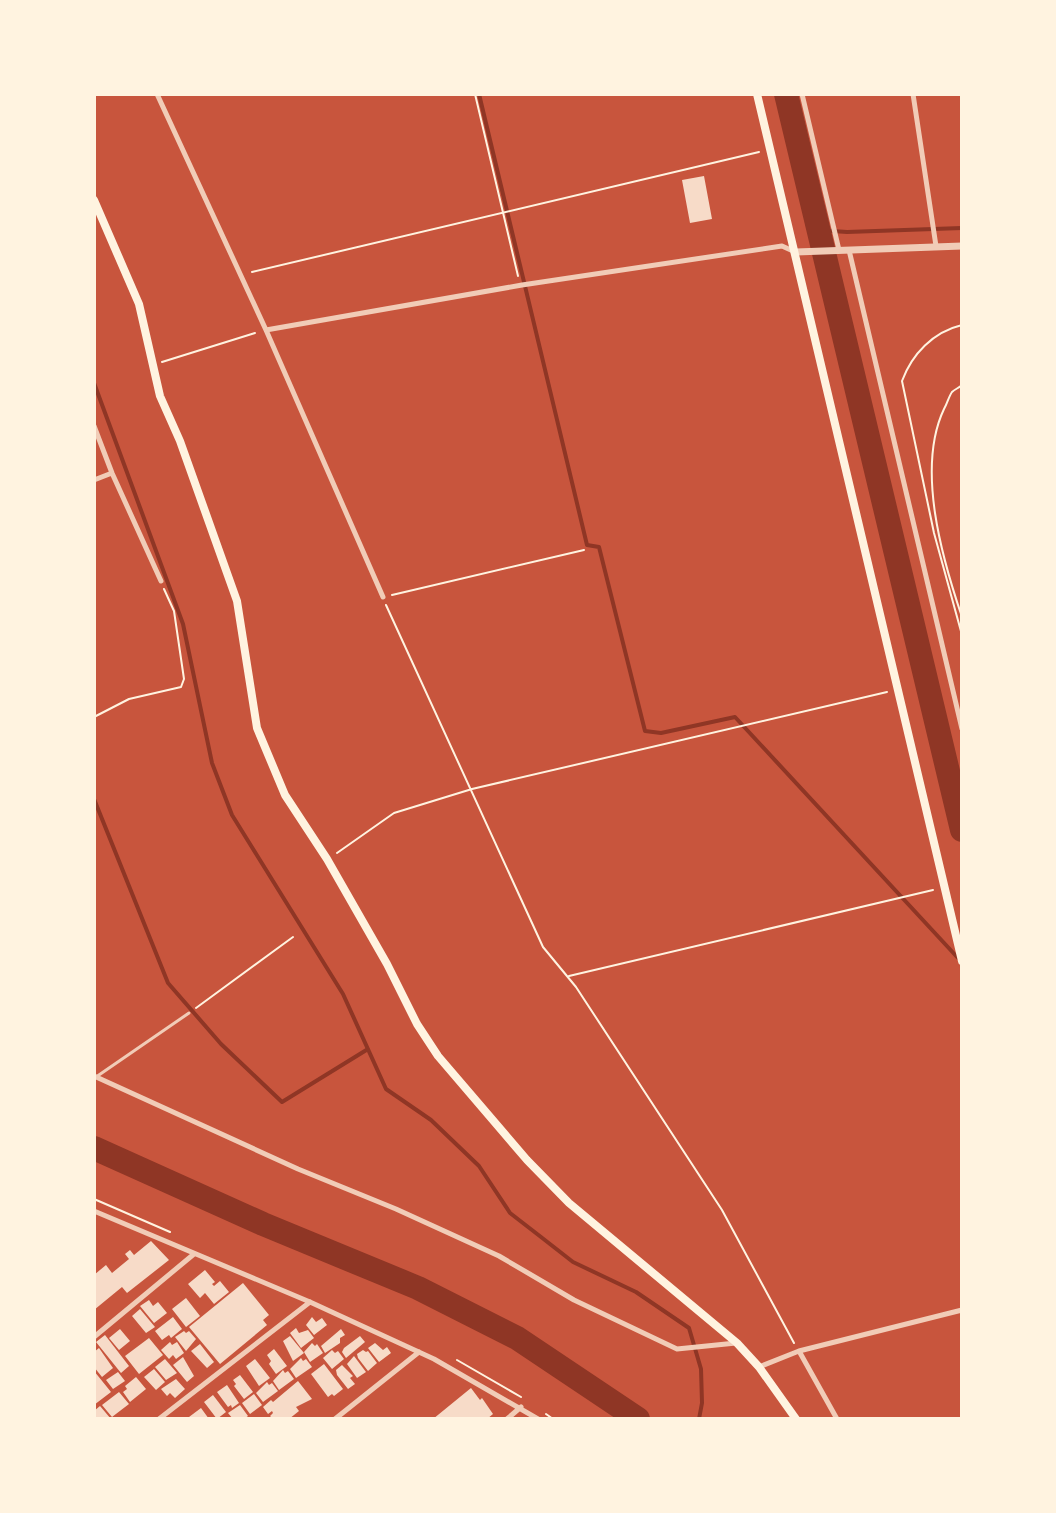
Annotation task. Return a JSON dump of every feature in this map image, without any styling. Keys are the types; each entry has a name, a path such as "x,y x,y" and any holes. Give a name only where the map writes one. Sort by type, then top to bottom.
{"main road":[{"path":"757,94 962,961"},
{"path":"94,200 139,304 160,396 180,441 237,601 257,728 285,795 327,859 417,1024 455,1077 569,1203 737,1343 759,1367 796,1419"}],"street":[{"path":"157,94 266,330 383,597"},
{"path":"802,94 839,250"},
{"path":"913,94 936,246"},
{"path":"266,330 521,285 782,246 796,252 962,246"},
{"path":"849,250 962,729"},
{"path":"94,426 161,581"},
{"path":"94,480 112,473"},
{"path":"95,1076 499,1256 574,1300 677,1349 737,1343"},
{"path":"94,1211 310,1302 419,1352 538,1419"},
{"path":"94,1337 194,1254"},
{"path":"159,1419 310,1302"},
{"path":"759,1367 799,1351 962,1310"},
{"path":"799,1351 837,1419"},
{"path":"335,1419 419,1352"},
{"path":"507,1419 521,1407"}],"lane":[{"path":"95,1076 189,1013"}],"path":[{"path":"475,94 521,285"},
{"path":"239,274 771,150"},
{"path":"962,325 922,348 910,359 902,381 934,533 962,635"},
{"path":"153,365 266,330"},
{"path":"962,385 953,391 938,422 933,482 940,539 962,617"},
{"path":"584,550 383,597 543,947 568,977 722,1210 799,1351"},
{"path":"94,717 129,699 181,687 184,679 174,611 161,581"},
{"path":"327,859 394,813 472,789 896,690"},
{"path":"568,977 944,887"},
{"path":"189,1013 293,937"}],"building":[{"path":"704,176 712,219 690,223 682,180"},
{"path":"151,1241 169,1260 127,1293 122,1287 94,1310 94,1275 106,1265 112,1273 129,1259 125,1254 130,1250 134,1255"},
{"path":"205,1270 215,1282 212,1284 214,1286 220,1281 229,1292 214,1304 205,1293 200,1298 188,1284"},
{"path":"243,1283 269,1315 263,1320 267,1325 220,1364 189,1327"},
{"path":"186,1298 200,1316 186,1327 172,1309"},
{"path":"149,1300 153,1306 158,1302 167,1313 154,1323 140,1306"},
{"path":"140,1309 155,1327 146,1333 132,1316"},
{"path":"173,1317 182,1329 171,1338 169,1335 162,1340 155,1331"},
{"path":"312,1317 316,1322 322,1318 327,1325 314,1335 306,1325"},
{"path":"296,1328 299,1333 308,1330 314,1338 301,1348 290,1333"},
{"path":"120,1329 130,1341 119,1350 109,1338"},
{"path":"341,1329 345,1335 340,1338 340,1343 325,1353 321,1346"},
{"path":"189,1331 196,1339 186,1351 175,1337"},
{"path":"105,1335 129,1366 121,1373 96,1342"},
{"path":"290,1336 304,1353 293,1361 283,1341"},
{"path":"360,1336 365,1342 346,1358 342,1352 344,1348"},
{"path":"149,1338 163,1355 139,1374 125,1356"},
{"path":"170,1342 172,1345 177,1342 184,1353 176,1359 173,1355 169,1359 161,1350"},
{"path":"312,1343 317,1344 323,1353 310,1362 304,1352"},
{"path":"375,1343 383,1350 387,1347 391,1353 379,1362 368,1348"},
{"path":"200,1344 214,1362 207,1368 191,1351"},
{"path":"99,1348 113,1368 102,1377 94,1367 94,1352"},
{"path":"274,1349 287,1366 276,1374 267,1355"},
{"path":"332,1350 335,1353 338,1351 344,1359 332,1369 323,1358"},
{"path":"368,1351 377,1363 368,1371 357,1354"},
{"path":"354,1356 366,1372 357,1378 347,1364"},
{"path":"183,1357 194,1376 187,1382 173,1365"},
{"path":"301,1358 312,1367 296,1378 290,1369"},
{"path":"165,1359 177,1373 166,1380 155,1367"},
{"path":"255,1359 270,1378 259,1386 246,1366"},
{"path":"324,1364 343,1389 334,1396 328,1397 311,1374"},
{"path":"342,1365 353,1376 350,1378 355,1384 348,1389 337,1375 336,1370"},
{"path":"154,1369 165,1382 156,1390 144,1377"},
{"path":"283,1370 294,1379 279,1390 273,1381"},
{"path":"94,1371 111,1392 94,1405"},
{"path":"118,1372 125,1381 113,1389 106,1380"},
{"path":"240,1375 253,1392 244,1399 233,1380"},
{"path":"136,1377 146,1389 130,1402 123,1392 127,1389 125,1386"},
{"path":"176,1379 185,1389 175,1398 170,1393 167,1396 161,1389"},
{"path":"298,1381 312,1399 296,1407 299,1411 289,1419 273,1419 270,1416 272,1411 268,1414 263,1407"},
{"path":"267,1382 278,1391 263,1402 256,1393"},
{"path":"227,1385 239,1403 232,1408 217,1392"},
{"path":"471,1388 493,1414 487,1419 433,1419"},
{"path":"119,1392 129,1404 112,1417 102,1405"},
{"path":"254,1394 262,1405 250,1414 242,1403"},
{"path":"213,1395 226,1412 217,1419 204,1402"},
{"path":"240,1405 248,1416 233,1419 228,1413"},
{"path":"100,1406 111,1419 94,1419 94,1411"},
{"path":"201,1408 209,1419 190,1419 189,1417"}],"waterway":[{"path":"479,94 587,545 599,547 645,731 661,733 735,717 958,958"},
{"path":"786,94 962,830"},
{"path":"818,230 847,232 962,228"},
{"path":"94,383 183,624 212,763 232,815 343,994 386,1089 431,1120 479,1166 510,1213 573,1262 636,1292 689,1328 701,1369 699,1419"},
{"path":"94,799 168,983 221,1044 282,1102 368,1049"},
{"path":"94,1148 263,1224 418,1288 517,1338 638,1419"}]}
